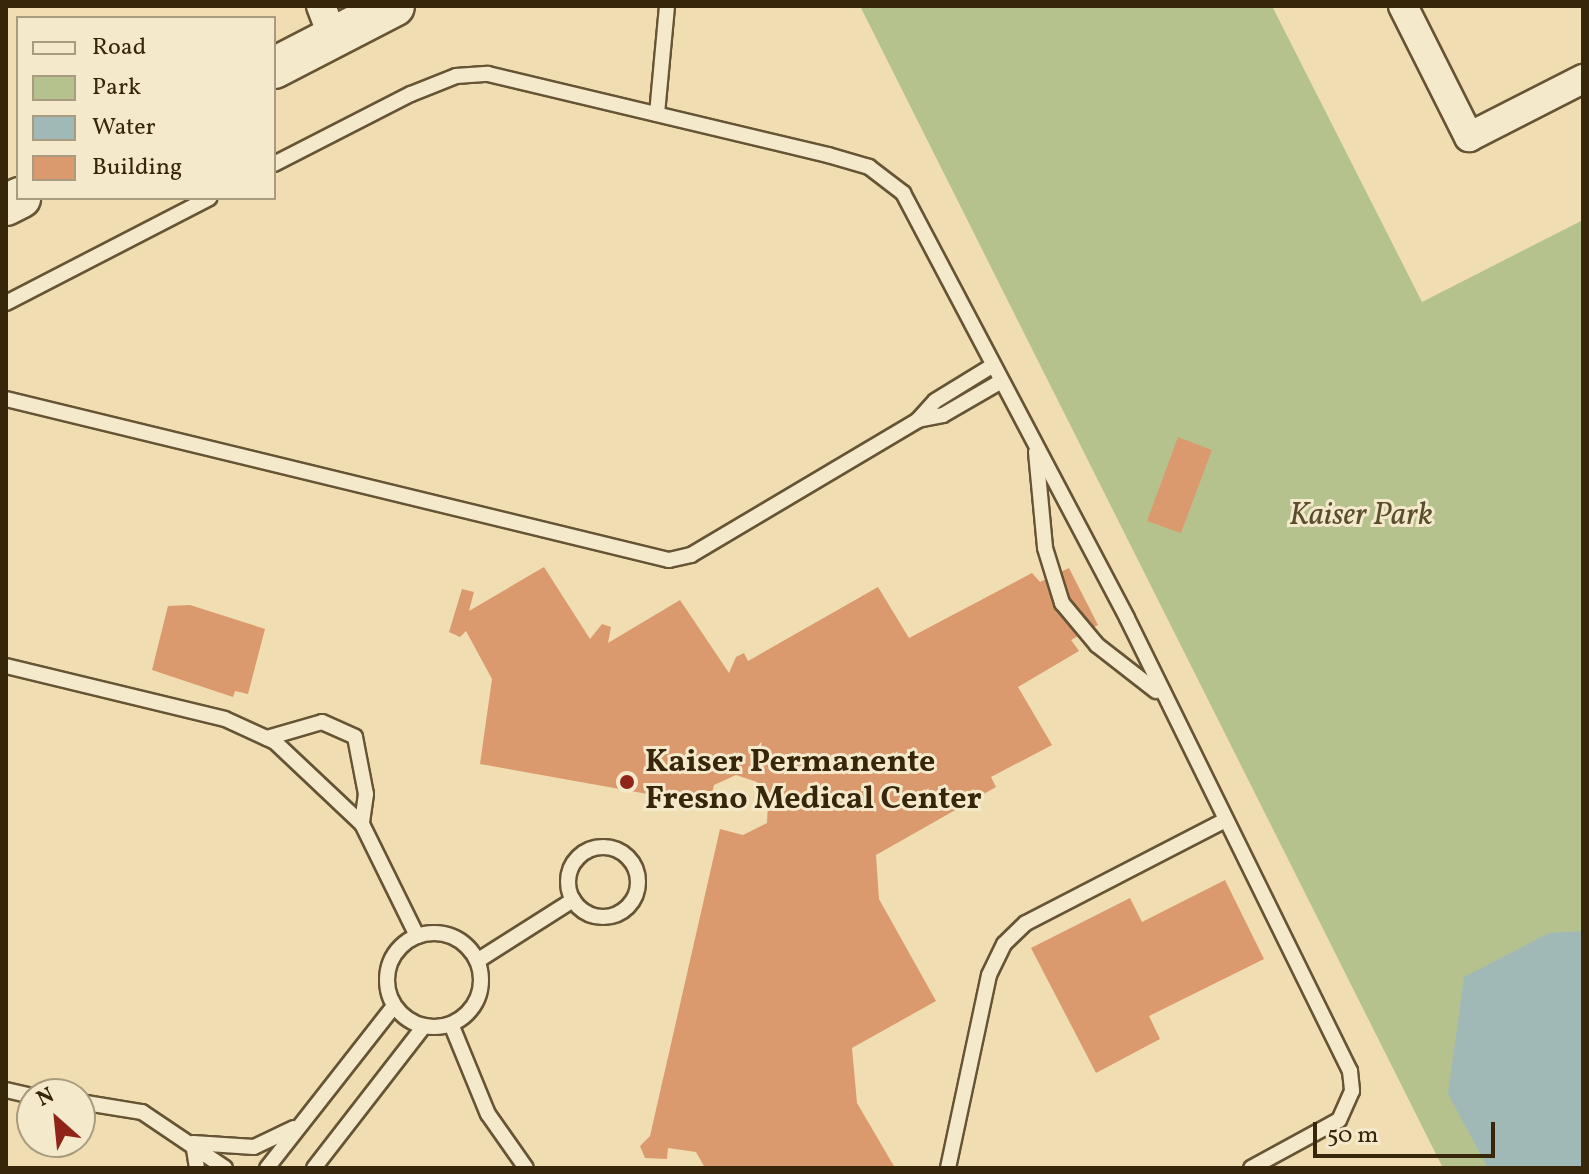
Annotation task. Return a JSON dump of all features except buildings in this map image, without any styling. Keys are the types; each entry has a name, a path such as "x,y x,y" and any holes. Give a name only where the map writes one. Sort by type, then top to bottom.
{"main road":[{"path":"276,66 327,22 394,6"}],"street":[{"path":"1403,6 1469,137 1583,79"}],"lane":[{"path":"657,114 667,6"},
{"path":"276,163 456,76 488,74 828,155 889,179 916,210 1000,382 1350,1071 1352,1091 1330,1128 1251,1168"},
{"path":"6,303 205,200"},
{"path":"7,397 669,560 691,555 918,420 935,401 992,366"},
{"path":"918,420 943,415 1000,382"},
{"path":"1035,448 1045,548 1062,603 1097,645 1159,693"},
{"path":"6,666 225,719 267,738 317,775 362,824 417,936"},
{"path":"267,738 322,722 355,737 365,778 362,824"},
{"path":"948,1168 989,975 1004,944 1026,923 1224,821"},
{"path":"614,848 633,863 638,887 626,908 591,915 573,900 568,876 585,852 614,848"},
{"path":"477,961 573,900"},
{"path":"394,1006 424,1026 451,1024 474,1005 477,961 459,939 417,936"},
{"path":"267,1168 394,1006 389,966 417,936"},
{"path":"451,1024 488,1114 526,1168"},
{"path":"314,1168 424,1026"},
{"path":"96,1104 131,1108 193,1143 225,1168"},
{"path":"193,1143 254,1147 303,1122"},
{"path":"193,1143 197,1168"},
{"path":"323,1168 332,1146"}],"green space":[{"name":"Kaiser Park","path":"860,6 1272,6 1422,302 1583,220 1583,1168 1443,1168"}],"water":[{"path":"1583,931 1583,1168 1488,1168 1448,1094 1464,977 1549,933"}],"place":[{"name":"Kaiser Permanente Fresno Medical Center","path":"627,782"}]}
